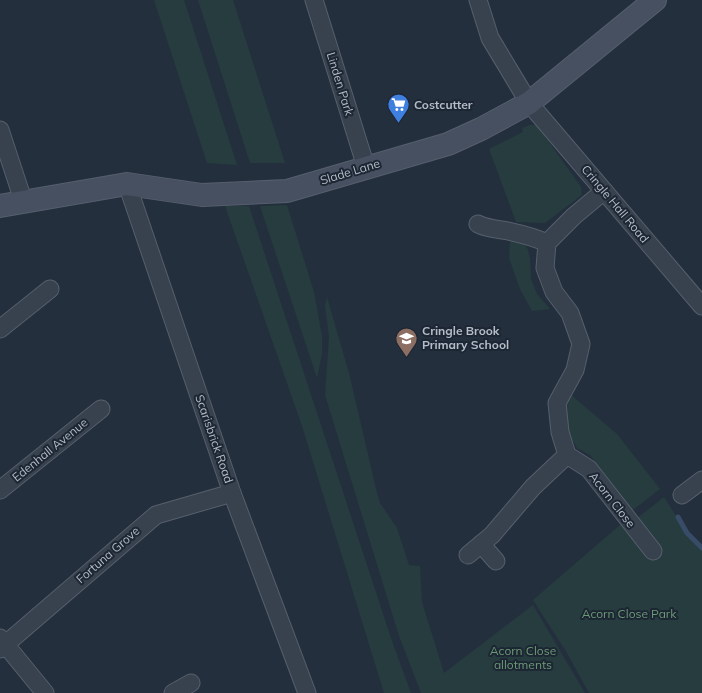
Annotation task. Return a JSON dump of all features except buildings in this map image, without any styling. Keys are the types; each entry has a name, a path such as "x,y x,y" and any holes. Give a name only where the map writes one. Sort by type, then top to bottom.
{"street":[{"name":"Linden Park","path":"314,0 366,167"},
{"name":"Cringle Hall Road","path":"478,0 490,38 529,103 702,306"},
{"name":"Slade Lane","path":"0,206 127,184 202,195 287,191 448,144 481,129 529,103 655,0"},
{"path":"0,130 24,203"},
{"name":"Scarisbrick Road","path":"127,184 232,493 307,693"},
{"path":"468,555 501,525 533,487 567,455 560,432 557,403 575,370 581,344 570,313 554,292 545,268 547,243 574,216 604,191"},
{"path":"478,224 486,228 534,237 547,243"},
{"path":"0,329 50,289"},
{"name":"Edenhall Avenue","path":"0,490 101,409"},
{"name":"Acorn Close","path":"567,455 589,470 653,551"},
{"path":"682,495 702,480"},
{"name":"Fortuna Grove","path":"2,644 156,515 232,493"},
{"path":"481,544 496,561"},
{"path":"2,644 45,693"},
{"path":"173,693 191,683"}],"green space":[{"path":"154,0 184,0 237,165 207,163"},
{"path":"198,0 233,0 285,163 250,163"},
{"path":"530,125 537,125 581,187 582,195 545,223 516,222 489,149 523,132 522,128"},
{"path":"287,205 314,292 322,336 322,354 317,378 260,206"},
{"path":"225,206 249,206 392,641 411,693 384,693 302,426"},
{"path":"510,239 523,241 530,258 531,279 537,294 550,309 532,311 520,289 509,258"},
{"name":"Acorn Close allotments","path":"327,297 349,373 378,497 380,503 397,528 409,565 420,566 422,602 444,673 533,605 585,693 421,693 399,636 325,395 329,337 325,306"},
{"path":"570,394 617,434 660,489 633,510 590,455 577,448 569,433 566,409"},
{"name":"Acorn Close Park","path":"664,497 687,533 702,548 702,693 589,693 567,653 533,600 620,525 631,523"}],"waterway":[{"path":"678,517 687,533 702,548"}],"place":[{"name":"Costcutter","path":"398,124"},
{"name":"Cringle Brook Primary School","path":"406,358"}]}
